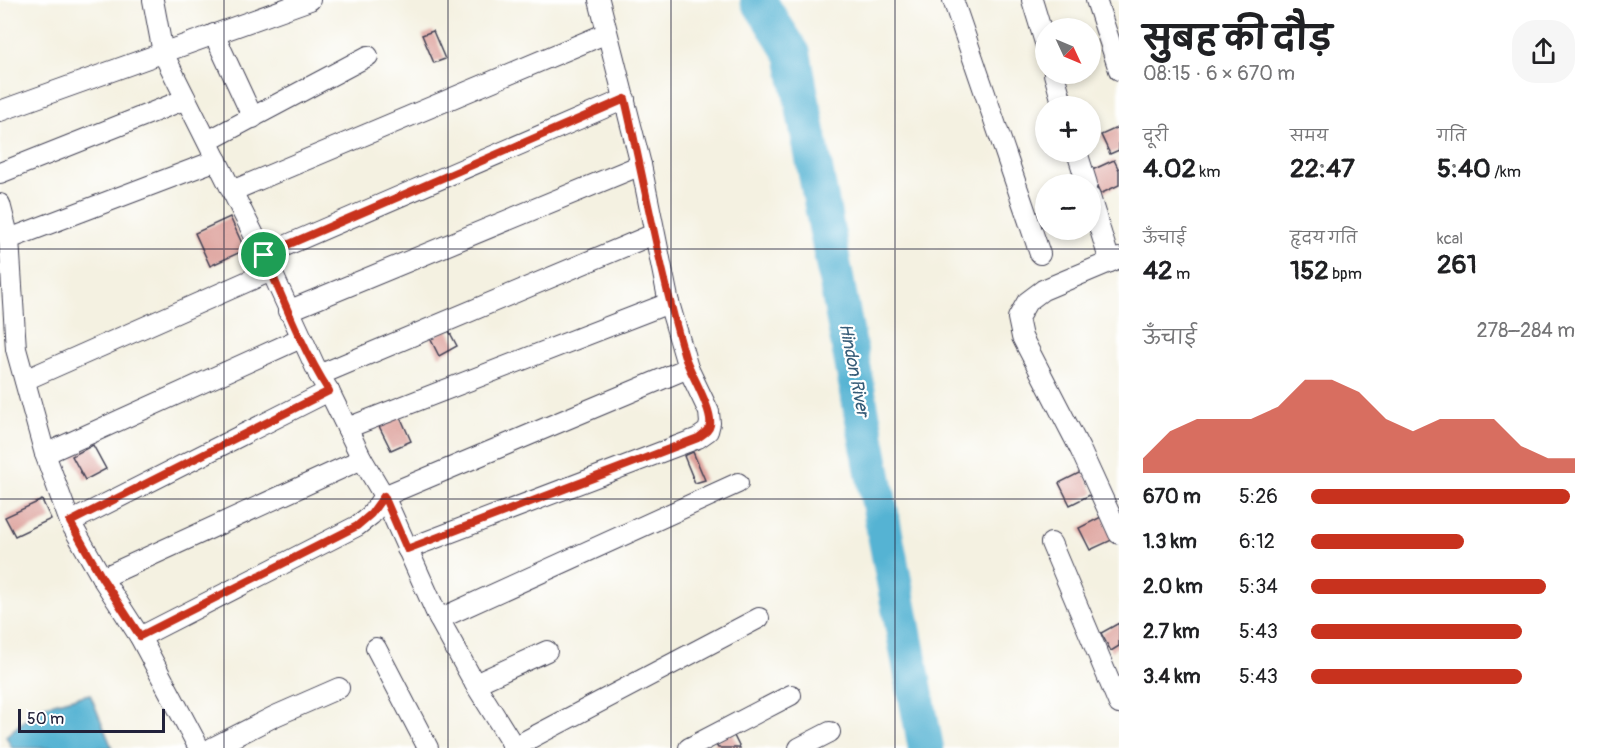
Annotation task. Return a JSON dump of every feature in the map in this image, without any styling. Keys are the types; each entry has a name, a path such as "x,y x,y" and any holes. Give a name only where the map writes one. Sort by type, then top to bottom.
{"street":[{"path":"153,0 163,53 267,263 288,312 362,459 384,496 439,619 514,748 759,618"},
{"path":"0,111 310,0"},
{"path":"407,549 698,438 708,431 709,412 688,368 669,303 641,165 599,0"},
{"path":"953,0 1040,254"},
{"path":"1032,0 1037,18"},
{"path":"1096,0 1119,70"},
{"path":"232,191 607,33"},
{"path":"214,34 253,118"},
{"path":"208,141 368,56"},
{"path":"0,173 186,99"},
{"path":"25,380 267,263 625,99"},
{"path":"9,239 217,160"},
{"path":"288,312 641,165"},
{"path":"0,204 9,239 16,349 45,454 70,522 102,578 140,636 199,748"},
{"path":"1101,226 1114,260 1043,290 1027,302 1018,318 1023,337 1081,451 1119,534"},
{"path":"70,522 324,383 654,234"},
{"path":"346,428 669,303"},
{"path":"45,454 301,338"},
{"path":"140,636 357,526 371,514 384,496 688,368"},
{"path":"102,578 362,459"},
{"path":"439,619 738,483"},
{"path":"1051,543 1119,704"},
{"path":"376,648 428,748"},
{"path":"475,684 547,651"},
{"path":"212,748 275,716 339,688"},
{"path":"689,748 791,695"},
{"path":"799,748 830,732"}],"water":[{"path":"90,694 112,748 12,748 6,736 42,706"}],"building":[{"path":"433,31 445,59 434,63 422,35"},
{"path":"1119,127 1119,150 1110,154 1101,135"},
{"path":"1114,160 1119,170 1119,185 1101,194 1101,174 1091,174 1090,171"},
{"path":"230,217 245,250 210,266 195,233"},
{"path":"448,329 457,346 439,356 430,338"},
{"path":"399,414 411,441 391,450 378,424"},
{"path":"93,445 106,469 85,480 72,456"},
{"path":"693,452 705,480 695,483 684,456"},
{"path":"1083,471 1094,493 1070,505 1059,483"},
{"path":"42,500 51,519 15,536 5,517"},
{"path":"1103,516 1114,539 1090,550 1079,528"},
{"path":"1119,623 1119,646 1111,651 1101,633"},
{"path":"732,732 740,748 718,748 714,742"}],"waterway":[{"name":"Hindon River","path":"758,0 793,54 926,748"}],"route":[{"path":"625,99 669,303 688,368 709,412 708,431 698,438 407,549 384,496 371,514 357,526 140,636 102,578 70,522 329,391 288,312 264,255 625,99"}]}
